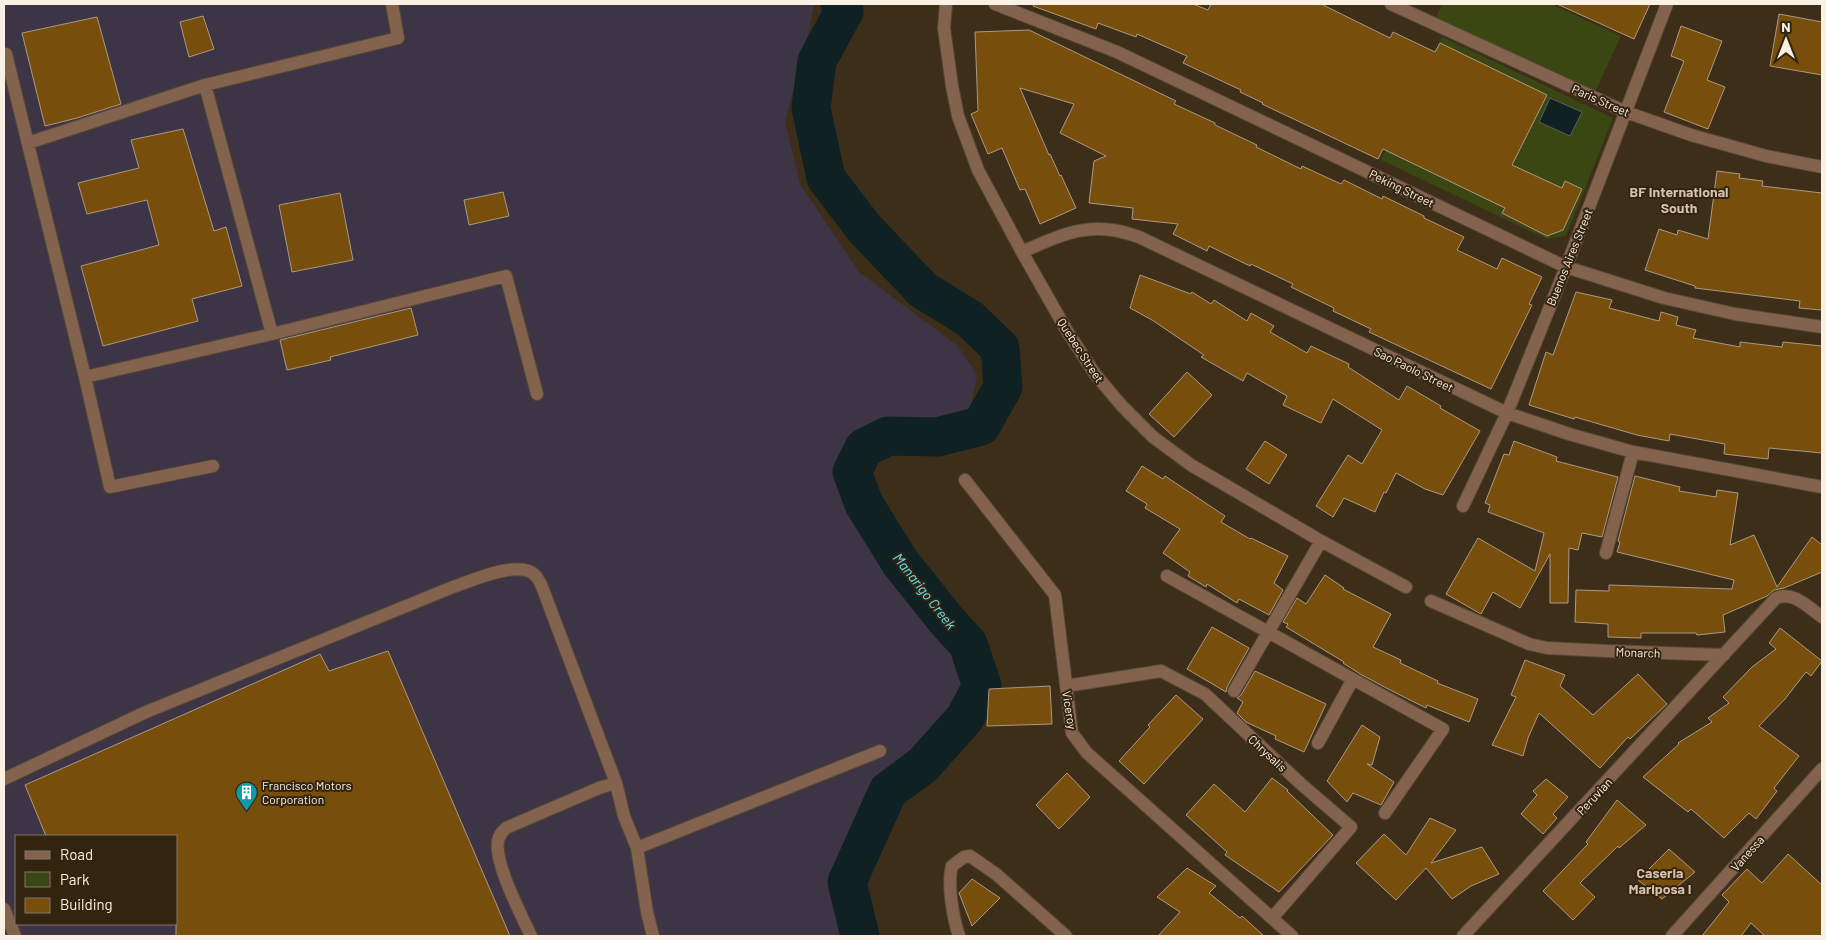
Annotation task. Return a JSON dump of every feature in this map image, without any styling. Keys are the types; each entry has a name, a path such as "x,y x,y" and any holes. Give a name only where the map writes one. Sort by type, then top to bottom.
{"street":[{"path":"28,143 205,85 398,38 392,4"},
{"name":"Quebec Street","path":"946,4 944,28 958,116 978,170 1067,331 1095,374 1122,406 1153,437 1191,465 1321,541 1406,587"},
{"name":"Peking Street","path":"996,4 1118,52 1566,267 1664,298 1735,314 1822,327"},
{"name":"Paris Street","path":"1391,4 1626,112 1691,135 1766,156 1822,167"},
{"name":"Buenos Aires Street","path":"1463,506 1506,413 1566,267 1667,4"},
{"path":"4,55 6,54 28,143 110,487 213,466"},
{"path":"205,85 272,334"},
{"name":"Sao Paolo Street","path":"1022,252 1059,235 1085,229 1111,230 1139,237 1506,413 1569,434 1633,452 1822,487"},
{"path":"85,377 272,334 506,276 537,394"},
{"path":"1606,553 1633,452"},
{"name":"Viceroy","path":"964,480 1055,595 1072,732 1087,753 1273,917 1292,936"},
{"path":"1234,691 1321,541"},
{"path":"4,779 146,712 444,590 493,573 530,571 536,577 547,600 616,783 624,816 637,848 647,912 653,936"},
{"path":"1167,576 1443,729 1384,813"},
{"path":"1724,655 1776,598 1782,596 1797,599 1822,617"},
{"name":"Monarch","path":"1430,601 1528,644 1547,648 1724,655"},
{"name":"Peruvian","path":"1463,936 1724,655"},
{"name":"Chrysalis","path":"1066,686 1161,671 1205,694 1301,784 1351,827 1273,917"},
{"path":"1318,743 1353,679"},
{"path":"637,848 880,751"},
{"name":"Vanessa","path":"1672,936 1822,769"},
{"path":"531,936 498,856 500,834 506,828 598,788 616,783"},
{"path":"959,936 949,886 952,866 964,857 970,856 996,874 1066,936"},
{"path":"4,910 15,936"}],"shaded area":[{"path":"4,4 814,4 785,122 800,184 859,272 958,346 977,375 969,412 944,423 888,436 864,448 853,471 864,504 900,562 968,644 982,686 965,718 923,765 888,791 847,882 860,936 4,936"},
{"path":"1550,98 1582,112 1570,136 1539,122"}],"green space":[{"path":"1442,4 1551,4 1621,36 1595,92 1436,18"},
{"path":"1442,37 1613,118 1566,236 1547,239 1381,160"}],"building":[{"path":"1034,4 1193,4 1208,10 1211,4 1321,4 1390,38 1393,32 1435,52 1440,43 1547,95 1512,165 1562,188 1565,181 1582,189 1563,230 1547,236 1502,213 1505,208 1383,149 1378,159 1262,104 1240,92 1241,90 1183,63 1187,56 1137,34 1136,37 1098,23 1096,29 1033,6"},
{"path":"1557,4 1650,4 1634,39"},
{"path":"1779,14 1822,22 1822,75 1770,66"},
{"path":"203,16 214,49 189,57 180,22"},
{"path":"97,17 121,104 45,126 22,33"},
{"path":"1681,26 1722,41 1707,80 1725,87 1708,129 1664,112 1684,61 1671,56"},
{"path":"1029,30 1176,101 1174,104 1215,123 1215,125 1257,145 1256,147 1301,169 1302,166 1341,184 1344,180 1382,199 1383,196 1424,216 1424,218 1464,237 1457,250 1497,269 1502,258 1542,277 1529,304 1532,305 1491,389 1369,332 1371,329 1333,311 1334,308 1291,287 1293,284 1209,246 1207,251 1173,234 1178,224 1132,219 1133,208 1089,203 1094,161 1106,156 1060,133 1074,104 1020,88 1049,155 1061,175 1076,208 1040,224 1025,189 1020,190 1002,148 988,154 971,114 978,111 975,32"},
{"path":"183,129 214,231 226,227 242,286 192,299 198,321 103,346 81,266 159,245 147,200 87,214 78,183 139,168 131,140"},
{"path":"1717,171 1740,174 1739,178 1763,181 1762,186 1822,193 1822,310 1799,308 1800,301 1695,288 1695,286 1645,270 1659,229 1677,235 1678,230 1708,239"},
{"path":"503,192 509,216 469,225 464,200"},
{"path":"340,193 353,260 292,272 279,205"},
{"path":"1140,275 1191,294 1192,292 1211,304 1214,300 1247,321 1251,313 1274,326 1270,332 1307,353 1311,346 1349,364 1348,367 1399,400 1407,386 1480,431 1443,495 1425,489 1396,473 1386,493 1384,492 1375,512 1344,498 1333,517 1316,506 1348,455 1362,464 1382,430 1333,399 1321,423 1283,405 1287,396 1247,373 1243,381 1201,357 1204,355 1152,320 1130,308"},
{"path":"1576,292 1612,300 1609,308 1659,321 1661,312 1678,317 1676,325 1696,330 1693,338 1740,347 1740,342 1782,347 1783,342 1822,346 1822,453 1769,448 1768,459 1724,454 1725,444 1670,434 1669,441 1637,435 1529,405 1546,352 1553,355"},
{"path":"411,308 418,335 330,357 331,360 287,370 280,340"},
{"path":"1187,372 1212,395 1174,437 1149,414"},
{"path":"1265,441 1287,455 1269,484 1246,469"},
{"path":"1514,441 1557,457 1556,461 1618,477 1602,537 1582,533 1578,550 1569,548 1568,603 1550,603 1550,554 1520,608 1493,592 1481,614 1446,594 1478,538 1535,571 1544,533 1488,512 1490,505 1485,503 1504,454 1509,455"},
{"path":"1142,466 1163,479 1165,476 1225,516 1221,522 1250,539 1288,556 1274,583 1283,590 1269,615 1239,599 1237,603 1207,584 1206,587 1188,576 1190,572 1163,553 1180,529 1145,508 1147,504 1126,491"},
{"path":"1635,476 1680,487 1679,491 1716,497 1717,490 1738,493 1730,545 1754,535 1777,587 1812,537 1822,545 1822,572 1784,588 1774,590 1767,596 1723,615 1725,632 1697,635 1696,633 1641,633 1641,638 1608,637 1608,624 1575,622 1576,590 1609,591 1609,585 1732,589 1734,580 1617,552 1620,542 1618,541"},
{"path":"1325,575 1343,589 1391,614 1373,647 1401,660 1400,663 1438,681 1437,683 1478,699 1469,722 1427,705 1426,708 1394,692 1362,675 1286,627 1288,624 1283,622 1297,598 1306,604"},
{"path":"1212,627 1249,648 1226,692 1187,669"},
{"path":"1780,628 1822,661 1811,676 1806,672 1785,699 1759,726 1799,756 1774,788 1777,791 1756,819 1749,813 1724,838 1691,809 1688,812 1643,777 1678,743 1712,722 1708,718 1729,703 1723,697 1752,667 1776,649 1769,643"},
{"name":"Francisco Motors Corporation","path":"388,651 510,936 176,936 176,925 178,925 178,835 46,835 25,785 320,654 329,671"},
{"path":"1525,660 1565,675 1560,686 1593,715 1638,674 1667,704 1630,739 1628,737 1600,768 1539,713 1528,738 1523,756 1492,745 1516,697 1511,695"},
{"path":"1255,671 1326,704 1304,752 1275,739 1276,736 1246,722 1237,713 1243,702 1237,698 1241,695"},
{"path":"1050,686 1052,724 987,726 989,689"},
{"path":"1176,695 1203,719 1144,784 1119,761 1150,727 1148,725"},
{"path":"1362,725 1380,737 1372,765 1367,764 1394,782 1381,805 1353,793 1347,802 1327,781"},
{"path":"1067,773 1090,797 1059,829 1036,805"},
{"path":"1272,778 1288,790 1333,835 1279,892 1225,855 1227,852 1186,815 1214,784 1245,812"},
{"path":"1546,779 1568,797 1553,814 1557,818 1543,834 1521,814 1537,795 1533,791"},
{"path":"1617,800 1646,825 1619,848 1618,846 1580,883 1595,897 1573,920 1543,891 1588,844 1586,842"},
{"path":"1430,818 1456,830 1431,863 1482,847 1499,874 1471,886 1452,899 1426,868 1396,900 1356,863 1384,834 1406,855"},
{"path":"1669,849 1695,872 1662,899 1638,880"},
{"path":"1788,854 1822,885 1822,936 1765,936 1751,923 1741,936 1702,936 1729,902 1722,895 1747,869 1762,883"},
{"path":"1187,868 1216,886 1209,893 1240,918 1242,916 1264,936 1158,936 1180,912 1157,897"},
{"path":"972,879 1000,898 972,926 959,893"}],"waterway":[{"name":"Manarigo Creek","path":"840,4 844,11 817,61 811,108 826,178 864,228 923,290 970,319 1000,348 1003,387 981,426 937,437 888,436 864,448 852,472 864,504 900,562 968,644 982,686 965,718 923,765 888,791 847,882 860,936"}],"place":[{"name":"Francisco Motors Corporation","path":"246,811"}],"district":[{"name":"BF International South","path":"1679,200"},
{"name":"Caseria Mariposa I","path":"1660,880"}]}
